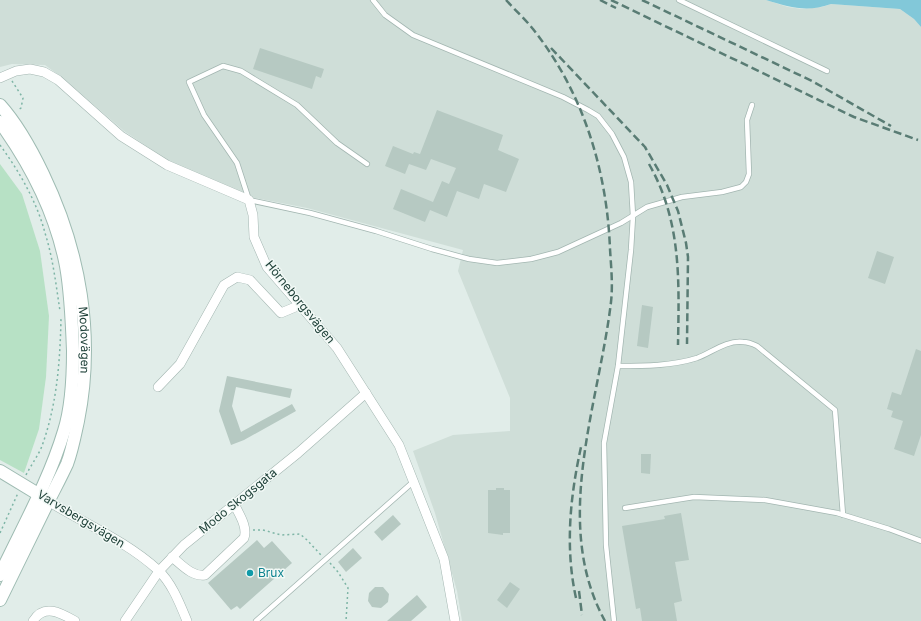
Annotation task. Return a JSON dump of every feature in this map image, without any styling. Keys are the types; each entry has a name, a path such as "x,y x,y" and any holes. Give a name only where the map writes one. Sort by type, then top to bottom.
{"main road":[{"name":"Modovägen","path":"0,105 4,119 38,184 59,238 66,267 70,300 73,360 70,398 65,430 54,460 43,498 0,600"},
{"name":"Varvsbergsvägen","path":"0,471 43,498"},
{"name":"Modovägen","path":"0,575 43,498"}],"street":[{"path":"4,76 16,70 30,69 44,72 58,80 121,136 167,166 249,200"},
{"name":"Hörneborgsvägen","path":"249,200 253,216 254,237 267,267 337,348 398,445 444,559 455,621"},
{"path":"158,387 180,364 224,285 237,277 250,280 281,314 300,305"},
{"name":"Modo Skogsgata","path":"124,621 159,571 184,545 298,452 366,393"},
{"name":"Varvsbergsvägen","path":"43,498 123,544 159,571 171,586 186,621"},
{"path":"172,558 193,574 200,576 205,575 244,538 246,533 245,527 234,504"},
{"path":"33,621 35,617 44,611 57,611 75,621"}],"lane":[{"path":"373,0 385,15 413,35 563,97 598,116 612,134 624,158 631,182 633,216 631,250 618,366 604,443 606,545 614,621"},
{"path":"679,0 827,71"},
{"path":"367,164 336,143 297,105 241,71 223,66 188,82 204,115 237,163 249,200 325,217 469,259 497,263 531,259 558,252 615,226 648,208 682,197 722,192 741,187 746,182 749,174 747,120 752,105"},
{"path":"618,366 669,364 697,358 721,346 742,342 757,346 835,410 837,418 843,515"},
{"path":"256,621 414,482"},
{"path":"625,508 694,497 765,500 843,515 889,529 921,541"}],"path":[{"path":"4,76 23,98 20,108 4,119"},
{"path":"0,145 33,200 45,231 53,263 61,315 60,355 54,403 42,447 22,484 0,533"},
{"path":"246,533 255,529 281,535 300,534 307,540 338,572 348,588 346,621"}],"shaded area":[{"path":"0,0 766,0 788,7 802,9 822,7 831,4 900,9 914,19 921,27 921,621 462,621 457,591 435,513 413,451 453,435 510,431 510,398 458,271 463,250 307,208 245,196 170,162 124,131 64,79 45,65 12,64 0,67"}],"green space":[{"path":"0,164 22,194 40,251 49,316 46,377 39,429 24,473 0,460"}],"water":[{"path":"766,0 921,0 921,27 914,19 900,9 831,4 806,9 791,7"}],"building":[{"path":"260,48 324,69 321,78 316,76 312,89 253,69"},
{"path":"437,110 503,135 498,150 519,159 506,192 484,184 479,199 457,191 447,217 430,210 425,222 393,209 401,189 433,202 442,181 449,184 456,168 431,159 426,170 409,164 405,174 385,166 393,146 413,154 414,152 420,154"},
{"path":"877,251 894,257 885,284 868,278"},
{"path":"642,305 653,307 648,348 637,346"},
{"path":"916,349 921,351 921,435 914,456 894,449 903,421 891,417 893,411 887,409 892,392 901,395"},
{"path":"227,376 292,389 290,398 236,387 232,406 241,432 292,404 296,411 244,440 231,445 219,411"},
{"path":"641,454 651,454 650,474 641,473"},
{"path":"496,488 510,490 510,533 503,533 503,535 488,533 488,490 496,490"},
{"path":"681,513 689,560 675,562 682,601 674,603 677,621 642,621 640,608 636,609 622,526 665,519 664,516"},
{"path":"393,515 401,524 382,541 374,532"},
{"name":"Brux","path":"257,540 264,548 272,541 292,563 240,609 237,606 231,610 208,583"},
{"path":"353,548 362,558 346,572 338,562"},
{"path":"510,582 520,589 507,608 497,600"},
{"path":"375,587 383,587 389,594 388,602 381,608 372,607 368,601 369,593"},
{"path":"417,595 427,607 411,621 387,621"}],"railway":[{"path":"506,0 533,29 551,53 566,79 579,105 589,133 598,161 604,190 608,219 612,295 583,463 580,504 581,544 589,583 605,621"},
{"path":"600,0 616,8"},
{"path":"611,0 854,117 918,140"},
{"path":"642,0 812,81 891,126"},
{"path":"551,48 645,147 667,185 678,211 688,257 687,344"},
{"path":"649,164 660,186 668,208 673,230 678,275 678,345"},
{"path":"576,598 571,560 570,522 574,485 581,447"},
{"path":"579,591 582,615"}],"place":[{"name":"Brux","path":"250,573"}]}
